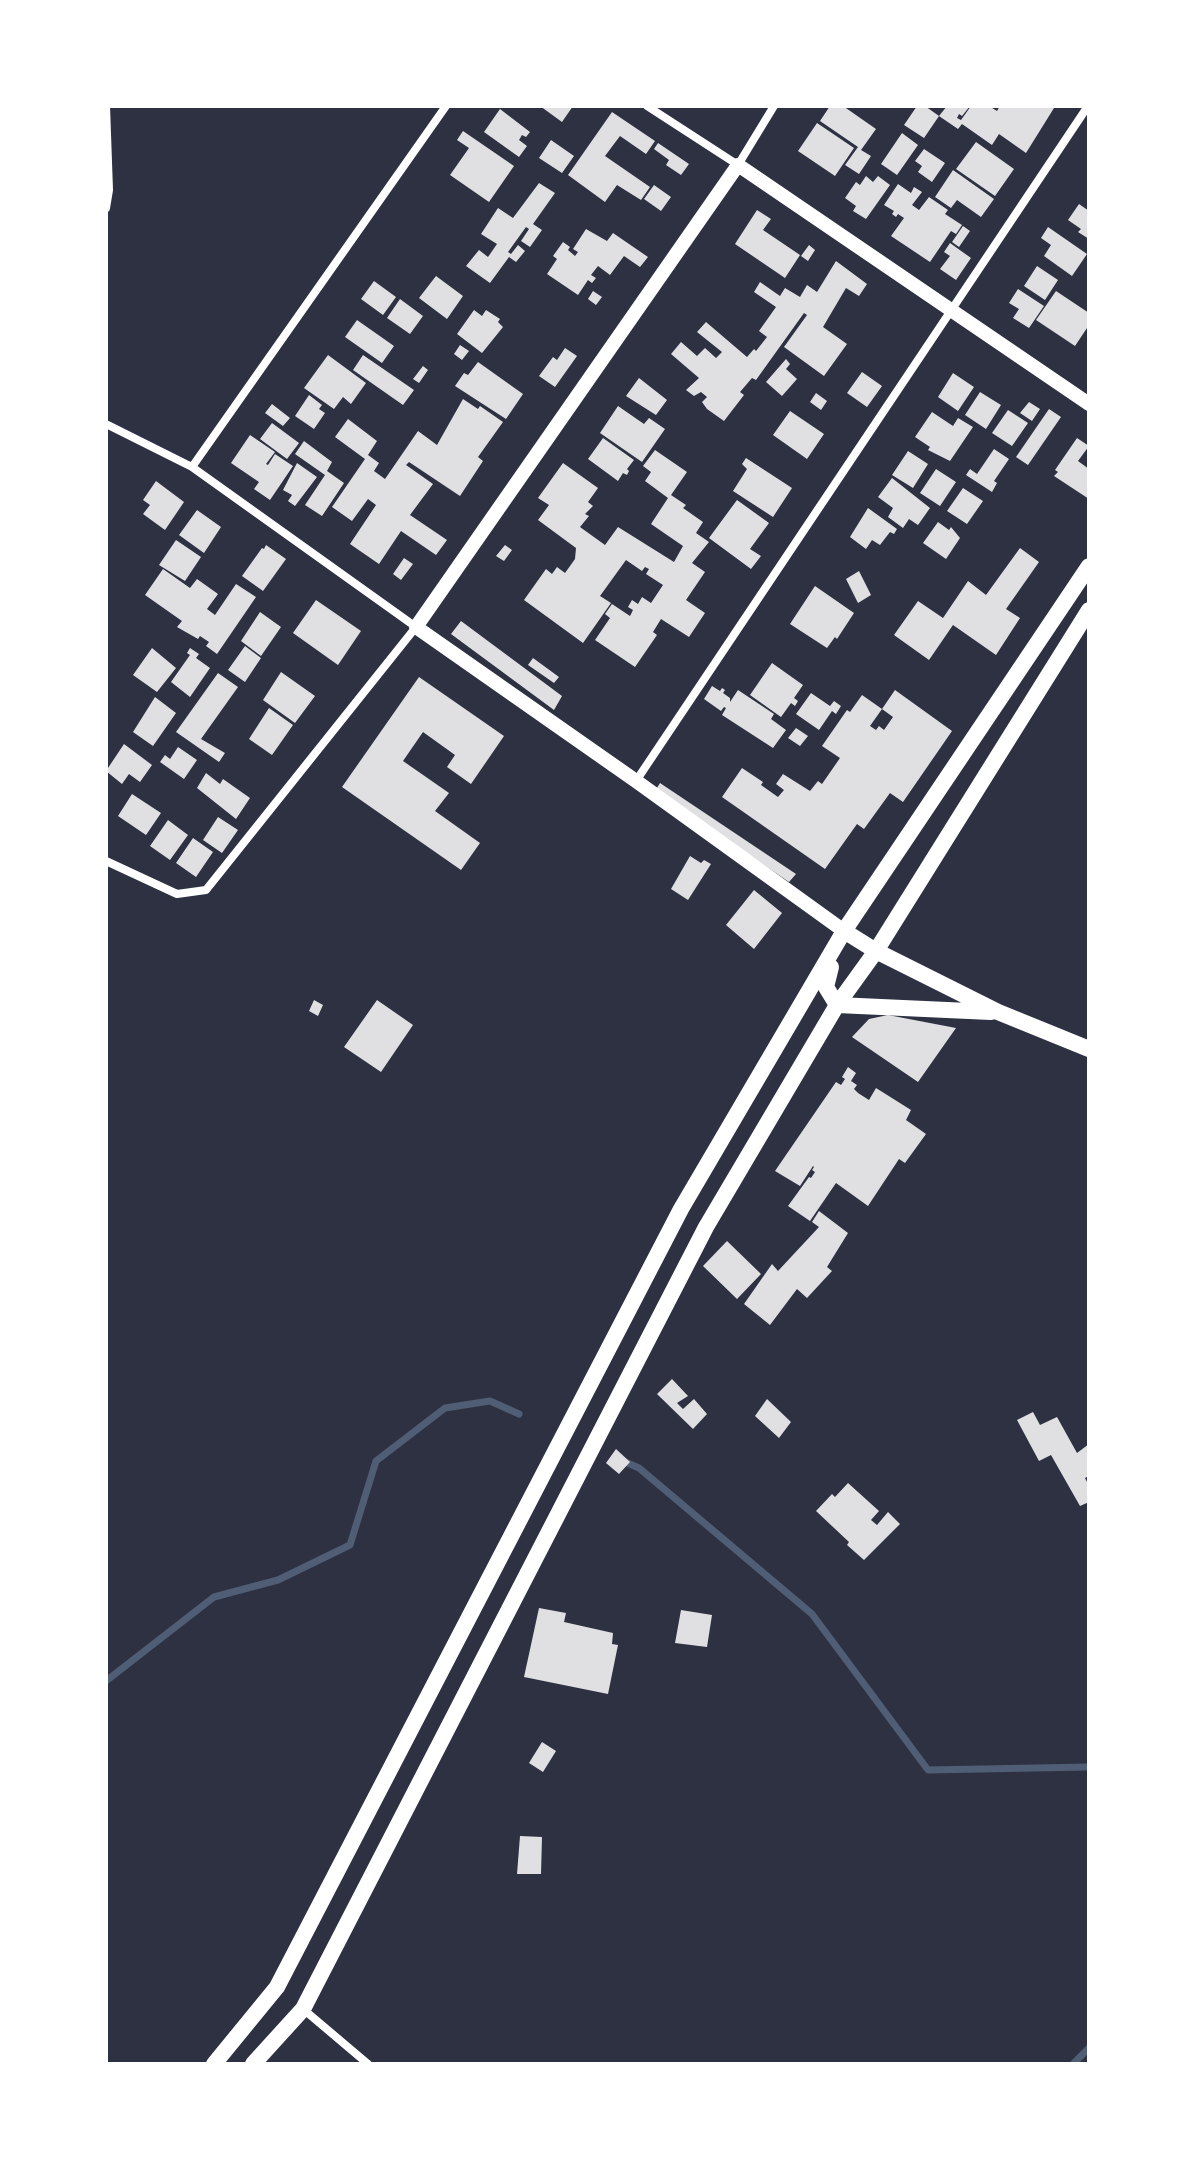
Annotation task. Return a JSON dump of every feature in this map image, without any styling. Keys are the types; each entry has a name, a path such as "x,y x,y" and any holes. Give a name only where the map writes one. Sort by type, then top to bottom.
{"main road":[{"path":"214,2064 277,1987 681,1209 844,931 1089,566"},
{"path":"253,2064 303,2009 706,1227 837,1005 876,951 1089,610"},
{"path":"844,931 876,951 998,1012 1089,1049"},
{"path":"844,931 825,982 828,995 837,1005 998,1012"}],"street":[{"path":"106,106 109,190 106,208"},
{"path":"192,467 446,106"},
{"path":"647,106 1089,404"},
{"path":"106,861 177,894 206,890 416,627 738,165 774,106"},
{"path":"636,781 1088,106"},
{"path":"106,424 192,467 844,931"},
{"path":"303,2009 368,2064"}],"building":[{"path":"540,106 573,106 562,122"},
{"path":"830,106 843,106 876,129 861,150 871,156 859,174 845,165 858,147 820,121"},
{"path":"917,106 925,106 939,116 924,138 904,125"},
{"path":"947,106 970,106 962,116 959,114 957,118 961,120 971,106 989,106 997,111 1000,106 1054,108 1026,153 999,134 992,145 962,124 958,129 939,116"},
{"path":"500,109 530,132 519,140 527,146 519,157 484,132"},
{"path":"612,112 655,141 646,154 620,136 605,156 650,187 641,200 617,185 605,202 568,175"},
{"path":"817,123 854,148 835,176 798,151"},
{"path":"463,131 514,166 489,202 450,175 469,148 457,140"},
{"path":"902,133 918,145 897,175 881,164"},
{"path":"551,140 574,156 562,173 539,158"},
{"path":"976,142 1014,169 995,196 956,169"},
{"path":"658,143 689,164 681,175 666,165 669,160 654,149"},
{"path":"924,149 945,163 932,182 918,172 922,166 915,161"},
{"path":"953,170 994,199 981,217 957,200 951,208 935,197"},
{"path":"866,176 873,182 878,176 890,185 866,219 853,211 856,206 845,198 856,182 860,185"},
{"path":"539,183 555,193 533,224 542,230 530,247 521,241 529,229 526,227 508,252 511,254 518,245 525,251 516,262 509,257 490,283 466,266 479,250 488,257 497,244 481,234 498,208 513,218"},
{"path":"898,184 911,193 914,187 922,192 912,205 919,210 929,197 948,210 945,214 962,225 956,234 951,231 930,262 891,236 904,218 898,214 896,217 892,214 894,211 884,205"},
{"path":"654,185 671,197 661,211 644,199"},
{"path":"1079,204 1089,211 1089,239 1068,220"},
{"path":"757,210 771,219 763,230 800,255 785,278 735,244"},
{"path":"963,226 970,231 959,247 952,242"},
{"path":"1048,227 1087,254 1072,276 1044,256 1051,245 1041,238"},
{"path":"586,229 607,241 613,233 648,257 640,267 624,256 610,275 598,266 591,275 596,278 592,283 588,280 578,295 547,274 557,259 553,256 563,242 575,256 578,252 573,249"},
{"path":"950,243 971,258 956,280 940,269 950,256 944,252"},
{"path":"809,245 815,250 808,261 801,256"},
{"path":"836,261 867,284 859,296 846,288 823,327 847,344 824,376 784,347 807,315 804,313 756,380 752,378 740,392 744,395 724,421 707,409 702,402 707,397 701,392 694,396 686,390 699,378 671,354 681,342 697,356 705,348 716,358 722,352 697,332 706,322 747,357 767,337 759,331 776,307 754,292 760,282 780,296 785,288 800,297 807,285 817,292"},
{"path":"1037,266 1058,280 1045,300 1024,286"},
{"path":"436,276 463,296 447,319 419,298"},
{"path":"374,281 396,297 383,315 361,299"},
{"path":"1018,289 1044,306 1029,328 1013,318 1019,309 1009,303"},
{"path":"593,291 602,297 596,305 588,299"},
{"path":"1056,291 1089,313 1089,325 1075,346 1036,320"},
{"path":"400,299 423,316 410,334 387,318"},
{"path":"474,310 482,316 486,310 500,319 498,322 503,327 482,353 457,334"},
{"path":"357,320 394,346 382,363 345,337"},
{"path":"460,345 469,351 462,360 454,354"},
{"path":"565,348 577,356 555,387 539,376 553,357 557,360"},
{"path":"328,355 366,383 351,404 343,397 334,409 304,388"},
{"path":"363,355 414,390 403,405 353,370"},
{"path":"786,359 790,364 786,369 797,379 782,396 766,382"},
{"path":"478,362 523,394 506,419 455,386 464,373 468,375"},
{"path":"423,366 428,370 419,383 413,379"},
{"path":"862,372 882,386 867,407 847,393"},
{"path":"953,373 974,387 958,411 938,397"},
{"path":"639,378 667,400 656,415 626,396"},
{"path":"980,392 1001,405 986,429 965,415"},
{"path":"816,393 827,401 821,410 810,402"},
{"path":"309,395 322,405 319,409 325,413 314,429 295,416"},
{"path":"463,399 478,409 480,406 503,422 478,457 483,461 460,496 409,462 406,465 433,484 410,515 447,540 436,555 401,531 379,564 350,544 376,505 368,499 352,521 332,507 365,459 335,437 348,419 377,441 368,455 379,463 374,471 385,479 418,431 437,445"},
{"path":"1029,402 1040,409 1032,421 1020,413"},
{"path":"272,404 290,418 283,426 265,413"},
{"path":"618,406 644,424 649,418 665,429 642,462 600,433"},
{"path":"1049,409 1061,417 1028,465 1016,457"},
{"path":"1008,410 1028,423 1012,446 992,433"},
{"path":"790,411 824,434 807,459 773,435"},
{"path":"932,412 953,426 958,418 973,427 950,461 928,450 930,447 915,437"},
{"path":"272,423 299,443 287,459 260,439"},
{"path":"250,435 275,452 266,464 275,454 293,466 270,500 254,489 259,482 231,463"},
{"path":"603,438 634,460 627,469 627,475 623,473 618,481 588,459"},
{"path":"1077,438 1089,446 1078,461 1089,469 1089,499 1054,476"},
{"path":"304,441 332,462 327,471 344,483 322,516 305,505 325,475 295,454"},
{"path":"994,449 1009,459 994,481 997,483 992,492 966,475 970,469 977,474"},
{"path":"655,450 687,472 671,495 703,522 696,533 709,542 692,563 705,572 686,600 705,613 689,637 661,619 653,632 657,635 635,667 595,640 610,618 605,614 612,604 630,616 633,610 628,607 632,600 638,604 642,597 651,603 663,585 646,574 649,569 645,567 642,571 626,560 600,596 611,603 583,643 524,600 546,569 552,574 557,567 565,573 575,559 576,548 538,520 549,505 538,498 563,463 598,488 588,502 593,506 585,514 589,516 580,527 605,545 618,527 674,562 683,546 651,524 668,498 645,481 651,472 643,466"},
{"path":"908,451 928,464 913,488 892,475"},
{"path":"746,458 792,488 773,517 733,491 747,469 742,464"},
{"path":"297,463 317,477 295,506 288,501 292,495 283,490"},
{"path":"936,469 956,482 940,506 920,493"},
{"path":"892,478 930,508 918,525 909,519 903,528 888,517 893,508 878,497"},
{"path":"156,481 184,502 165,530 143,514 150,505 143,500"},
{"path":"963,488 983,501 967,524 947,511"},
{"path":"737,500 769,523 750,549 761,556 751,569 709,538"},
{"path":"868,508 897,529 894,534 890,532 880,545 872,540 866,549 850,537"},
{"path":"197,510 221,527 204,553 179,535"},
{"path":"938,522 949,530 951,527 960,538 946,559 923,543"},
{"path":"176,540 201,557 185,581 159,565"},
{"path":"266,545 286,559 263,591 242,576"},
{"path":"505,545 512,550 504,561 496,556"},
{"path":"1020,548 1039,562 1006,609 1020,618 996,655 953,625 929,660 894,635 918,601 943,618 968,581 986,595"},
{"path":"404,558 413,564 401,580 393,574"},
{"path":"163,569 190,588 197,579 218,594 207,609 215,615 236,584 256,597 217,654 206,646 209,642 177,627 182,621 145,595"},
{"path":"859,571 871,595 858,603 846,579"},
{"path":"815,586 854,613 837,639 835,637 827,648 790,624"},
{"path":"316,600 361,631 338,665 293,633"},
{"path":"260,612 281,627 261,656 241,641"},
{"path":"461,621 562,696 554,710 451,634"},
{"path":"245,646 261,658 245,682 228,670"},
{"path":"152,648 176,668 157,692 133,675"},
{"path":"190,648 199,654 196,658 210,668 190,697 171,682 190,655 187,653"},
{"path":"533,658 559,677 554,683 528,665"},
{"path":"772,663 803,685 794,698 798,701 795,706 791,703 781,717 750,695"},
{"path":"281,672 315,696 295,723 263,700"},
{"path":"218,673 238,687 201,739 225,753 219,762 176,732"},
{"path":"419,677 504,736 471,784 447,767 455,755 423,732 403,761 449,793 435,811 480,843 461,870 342,787"},
{"path":"712,686 720,691 722,688 725,690 723,693 730,698 730,702 738,690 774,714 771,719 786,730 773,748 722,715 726,708 721,711 704,699"},
{"path":"895,690 952,731 903,802 890,793 864,829 857,824 825,869 722,797 742,768 778,797 784,790 776,784 783,774 810,791 818,781 822,784 840,758 822,746 847,710 850,712 862,695 882,709","holes":["882,709 893,717 884,730 879,726 876,730 870,726"]},
{"path":"811,693 830,706 834,701 841,706 836,714 832,711 819,730 796,714"},
{"path":"155,697 176,713 153,746 133,732"},
{"path":"269,708 293,725 272,755 249,739"},
{"path":"796,728 808,736 800,746 788,738"},
{"path":"124,744 152,765 140,782 129,774 122,784 106,771"},
{"path":"178,747 197,760 184,779 160,762 165,755 170,759"},
{"path":"206,773 220,784 223,779 250,798 236,819 197,788"},
{"path":"660,783 796,874 789,882 655,791"},
{"path":"132,794 161,813 146,835 118,816"},
{"path":"218,817 238,830 222,853 203,840"},
{"path":"168,820 188,835 170,860 150,846"},
{"path":"193,838 213,852 196,877 176,863"},
{"path":"690,856 701,863 704,860 711,864 688,900 671,889"},
{"path":"754,890 782,913 754,949 726,925"},
{"path":"314,1000 323,1005 318,1016 309,1011"},
{"path":"377,1000 413,1025 381,1072 344,1047"},
{"path":"888,1015 956,1028 918,1082 852,1037 869,1019"},
{"path":"848,1067 856,1073 851,1081 857,1085 854,1089 858,1093 869,1100 876,1088 911,1110 906,1120 926,1134 905,1163 899,1159 868,1206 836,1183 810,1221 788,1206 815,1172 812,1170 814,1167 800,1186 775,1171 836,1082 841,1085"},
{"path":"819,1211 848,1233 827,1267 832,1271 807,1298 797,1289 770,1325 744,1304 772,1264 778,1271 819,1227 812,1222"},
{"path":"727,1241 761,1274 737,1299 703,1266"},
{"path":"672,1379 688,1396 677,1403 683,1409 694,1399 707,1414 693,1429 657,1394"},
{"path":"767,1399 791,1422 779,1438 755,1416"},
{"path":"1033,1412 1040,1425 1057,1417 1077,1453 1089,1444 1089,1476 1085,1478 1089,1486 1089,1502 1080,1506 1051,1455 1039,1461 1017,1420"},
{"path":"616,1449 630,1462 619,1474 606,1463"},
{"path":"848,1483 879,1511 871,1520 877,1525 888,1512 900,1524 864,1560 816,1511"},
{"path":"539,1608 566,1613 564,1622 613,1633 612,1644 618,1645 608,1694 524,1677"},
{"path":"681,1610 712,1615 707,1647 675,1643"},
{"path":"542,1742 556,1751 543,1772 529,1763"},
{"path":"520,1836 542,1837 541,1874 517,1874"}],"waterway":[{"path":"106,1681 214,1597 278,1580 350,1545 376,1461 445,1408 490,1401 519,1414"},
{"path":"623,1461 639,1468 812,1614 928,1770 1089,1767"},
{"path":"1073,2064 1089,2048"}]}
